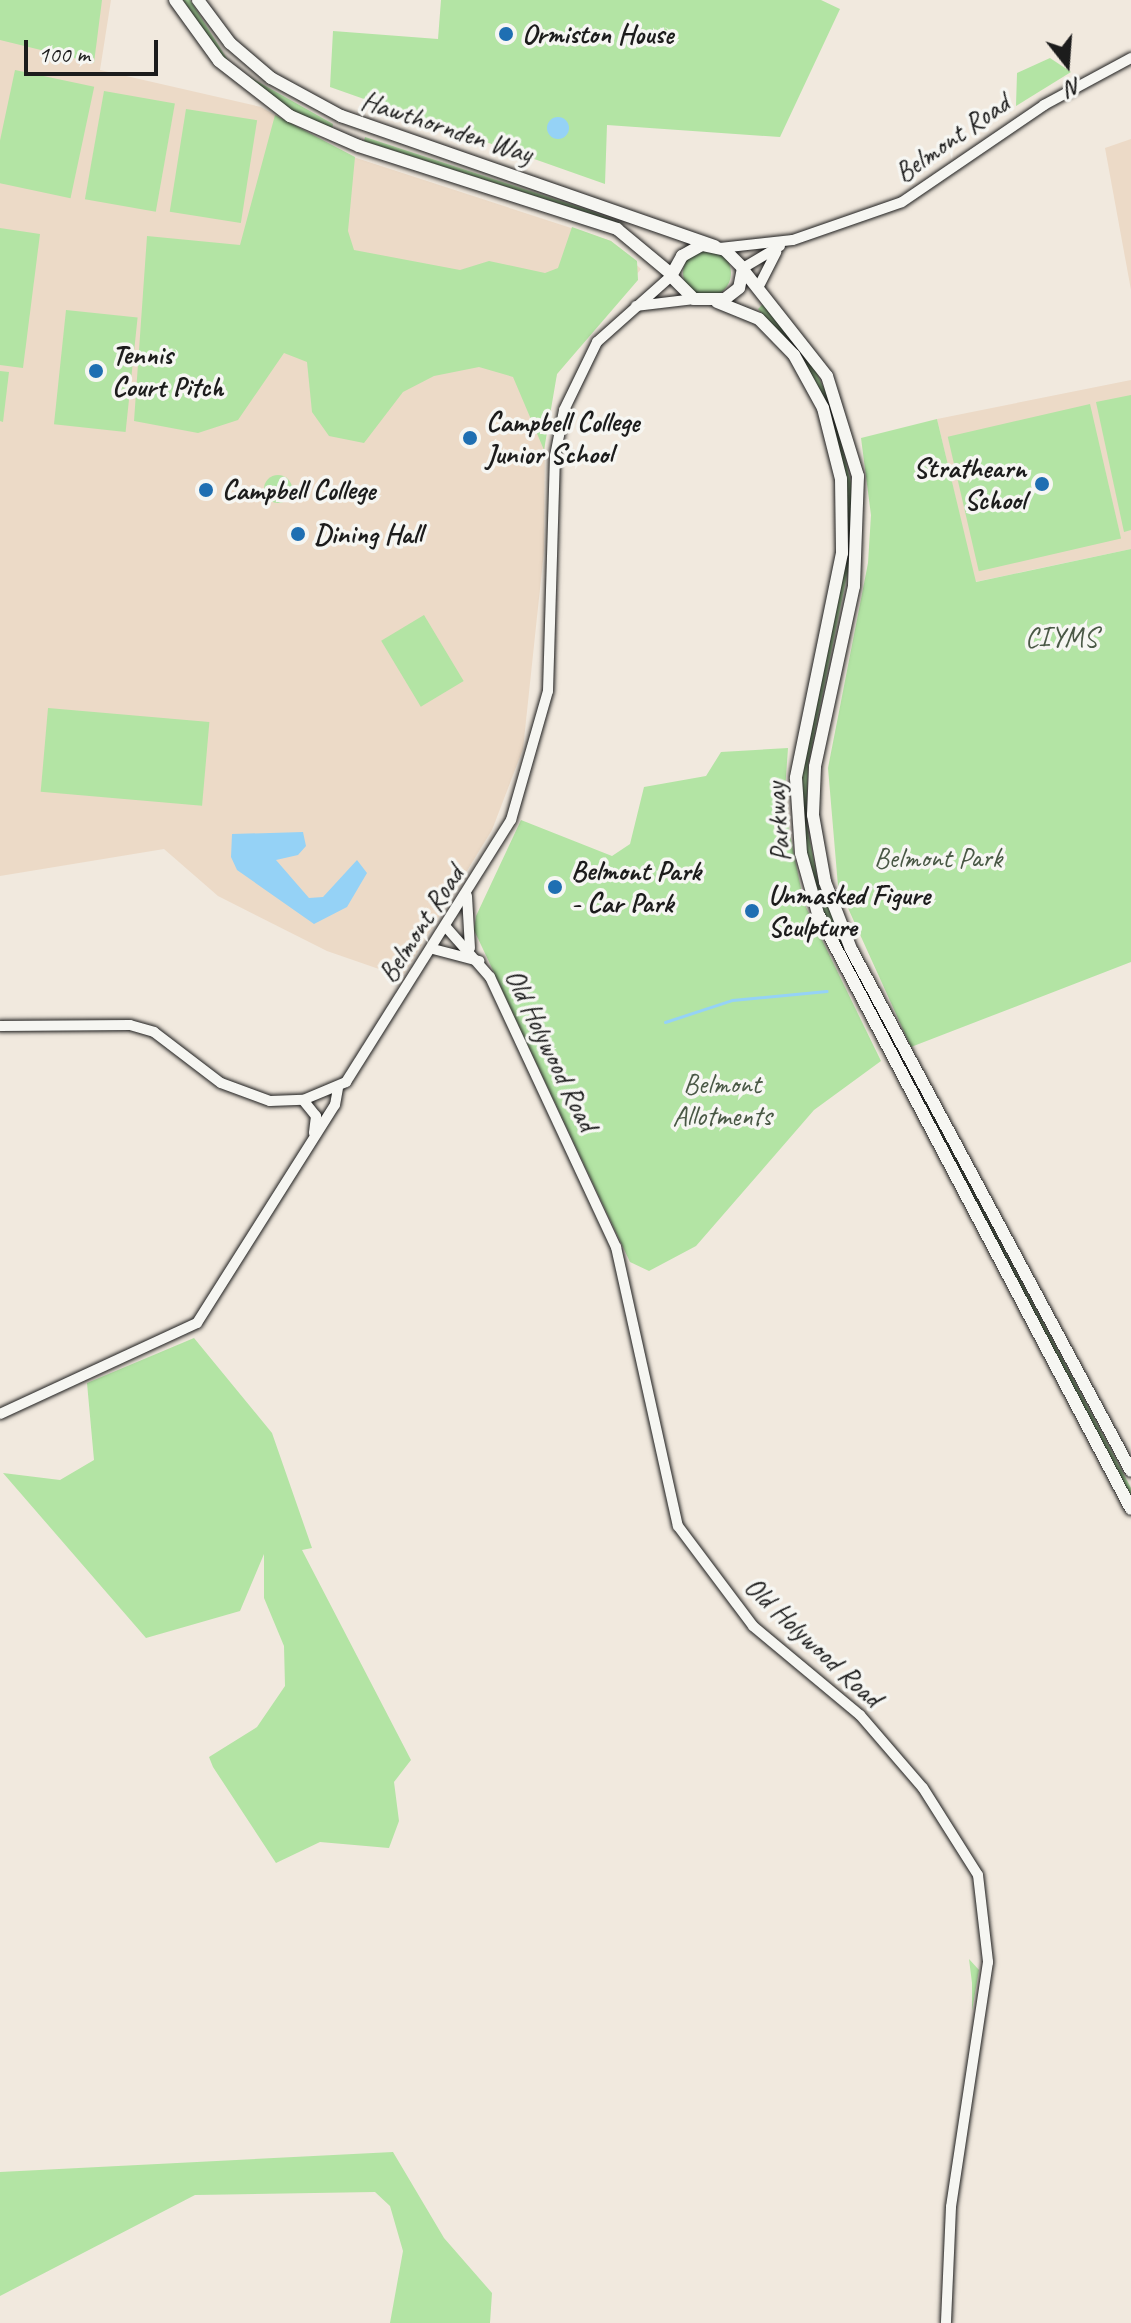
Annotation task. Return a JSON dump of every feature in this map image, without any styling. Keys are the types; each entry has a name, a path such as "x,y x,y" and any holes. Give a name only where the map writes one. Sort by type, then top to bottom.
{"highway":[{"name":"Hawthornden Way","path":"175,0 219,61 290,116 359,146 617,229 670,274"},
{"name":"Hawthornden Way","path":"198,0 230,43 271,78 341,116 717,247"},
{"path":"717,247 744,270 739,288 717,302 694,299 670,274 687,251 717,247"},
{"name":"Parkway","path":"744,270 760,284 827,376 858,476 859,554 813,792 828,892 1131,1471"},
{"name":"Parkway","path":"717,302 759,319 794,355 823,408 841,479 842,553 796,778 801,853 818,914 1131,1509"}],"main road":[{"name":"Belmont Road","path":"744,270 788,242 921,193 1044,105 1131,58"},
{"name":"Belmont Road","path":"717,247 788,242"},
{"path":"760,284 788,242"},
{"name":"Belmont Road","path":"0,1414 197,1323 313,1138 338,1088 467,896 511,820 542,725 559,429 586,359 634,307 670,274"},
{"path":"634,307 694,299"},
{"path":"467,896 470,948"},
{"name":"Old Holywood Road","path":"446,927 481,962 616,1247 678,1526 753,1626 860,1715 923,1788 978,1875 988,1962 951,2207 946,2323"},
{"path":"433,949 481,962"},
{"path":"0,1026 130,1025 154,1032 246,1096 303,1100 338,1088"},
{"path":"303,1100 316,1116 313,1138"}],"shaded area":[{"name":"Campbell College","path":"0,0 111,0 100,70 261,107 338,152 611,241 641,269 557,374 545,421 544,551 523,749 492,830 402,977 327,951 218,896 164,849 0,876"},
{"path":"1131,139 1131,290 1105,148"},
{"name":"Strathearn School","path":"1131,380 1131,549 975,582 937,419"}],"green space":[{"path":"0,0 102,0 94,63 0,40"},
{"path":"183,0 190,0 229,62 222,57"},
{"path":"441,0 821,0 840,9 780,137 607,125 605,184 330,87 333,31 438,39"},
{"path":"1050,58 1071,72 1016,106 1017,73"},
{"path":"15,70 94,87 71,198 0,183 0,141"},
{"path":"244,74 333,124 332,129 291,110"},
{"path":"104,91 175,104 156,212 85,199"},
{"path":"186,109 257,120 241,223 170,212"},
{"path":"275,115 355,157 348,231 354,250 460,270 489,261 545,273 558,268 572,227 611,241 637,261 638,280 557,374 544,450 513,377 479,367 434,376 403,392 364,443 329,436 312,412 307,362 284,353 238,420 198,433 134,421 147,236 240,245"},
{"path":"365,137 588,210 626,225 364,141"},
{"path":"0,228 40,234 23,368 0,365"},
{"path":"707,249 724,256 731,273 724,290 707,297 690,290 683,273 690,256"},
{"path":"765,302 816,372 830,401 851,483 852,551 808,764 806,822 819,887 875,1010 824,920 803,841 802,762 843,577 844,477 829,411 803,360 758,309"},
{"name":"Tennis Court Pitch","path":"66,310 138,318 126,432 54,424"},
{"path":"0,371 9,372 3,422 0,421"},
{"path":"1131,395 1131,530 1124,532 1096,402"},
{"name":"Strathearn School","path":"1090,404 1121,538 979,571 948,437"},
{"name":"Belmont Park","path":"937,419 976,582 1131,549 1131,962 911,1047 838,886 828,768 868,563 871,515 861,438"},
{"path":"278,475 288,479 292,489 288,499 278,503 268,499 264,489 268,479"},
{"path":"424,615 464,681 421,707 381,641"},
{"path":"48,708 209,722 202,806 41,792"},
{"name":"Belmont Park","path":"788,748 784,806 804,903 881,1061 814,1110 696,1246 649,1271 630,1262 474,930 476,916 521,820 612,856 630,844 644,787 706,776 721,752"},
{"path":"923,1097 1131,1488 1131,1497 923,1103"},
{"path":"194,1338 272,1433 312,1548 302,1550 411,1760 394,1782 399,1821 389,1848 320,1842 276,1863 213,1767 209,1757 257,1727 285,1686 284,1646 264,1598 264,1554 240,1611 146,1638 3,1473 60,1480 94,1460 87,1383"},
{"path":"969,1959 979,1970 972,2011 972,1983"},
{"path":"393,2152 444,2238 492,2293 490,2323 390,2323 403,2251 390,2206 375,2192 195,2195 0,2296 0,2172"}],"water":[{"path":"558,117 566,120 569,128 566,136 558,139 550,136 547,128 550,120"},
{"path":"303,832 306,846 298,855 276,860 309,898 323,897 357,860 367,873 347,907 314,924 237,870 231,857 232,834"}],"waterway":[{"path":"665,1022 732,1000 827,991"}],"place":[{"name":"Ormiston House","path":"506,34"},
{"name":"Tennis Court Pitch","path":"96,371"},
{"name":"Campbell College Junior School","path":"470,438"},
{"name":"Strathearn School","path":"1042,484"},
{"name":"Campbell College","path":"206,490"},
{"name":"Dining Hall","path":"298,534"},
{"name":"Belmont Park - Car Park","path":"555,887"},
{"name":"Unmasked Figure Sculpture","path":"752,911"}],"park label":[{"name":"CIYMS","path":"1061,637"},
{"name":"Belmont Allotments","path":"722,1100"}]}
